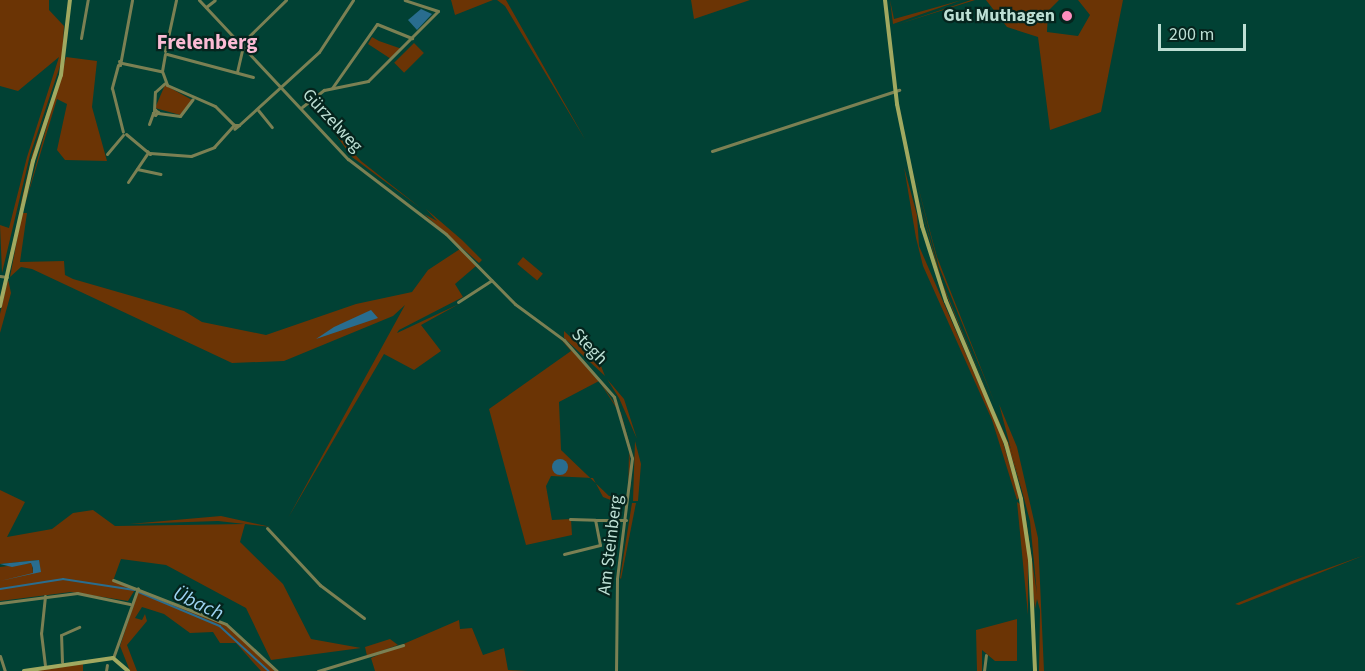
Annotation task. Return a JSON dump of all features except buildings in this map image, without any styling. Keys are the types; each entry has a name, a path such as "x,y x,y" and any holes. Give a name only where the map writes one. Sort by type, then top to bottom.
{"main road":[{"path":"0,306 26,190 61,75 70,0"},
{"path":"885,0 897,91 926,239 1018,484 1029,543 1035,671"},
{"path":"24,671 45,664 113,658 128,671"}],"street":[{"path":"81,38 88,0"},
{"path":"132,0 120,63 112,88 124,133 148,153 195,155 258,110 331,39 353,0"},
{"path":"176,0 162,71 165,83 220,110 236,126"},
{"name":"Gürzelweg","path":"199,0 355,165 458,245"},
{"path":"206,7 215,0"},
{"path":"237,72 242,44 286,0"},
{"path":"302,107 332,88 368,81 438,11 405,0"},
{"path":"332,88 377,24 412,38"},
{"path":"166,53 253,77"},
{"path":"120,63 162,71"},
{"path":"149,124 155,112 155,92 165,83"},
{"path":"712,151 897,91"},
{"path":"155,112 180,116 193,98"},
{"path":"258,110 272,127"},
{"path":"107,154 124,133"},
{"path":"128,182 148,153"},
{"path":"137,169 160,174"},
{"name":"Stegh","path":"458,245 492,280 594,370 618,405 632,458"},
{"path":"0,276 7,278"},
{"path":"458,302 492,280"},
{"name":"Am Steinberg","path":"616,671 617,579 632,458"},
{"path":"570,519 626,520"},
{"path":"564,554 600,545 595,520"},
{"path":"267,528 320,585 364,618"},
{"path":"113,580 136,592 226,624 277,671"},
{"path":"113,658 136,592"},
{"path":"0,603 45,595 92,594 130,604"},
{"path":"45,595 41,633 45,664"},
{"path":"62,662 62,635 79,627"},
{"path":"318,671 403,645"},
{"path":"984,671 986,655"},
{"path":"0,656 5,671"},
{"path":"106,671 107,665"}],"shaded area":[{"path":"0,0 49,0 49,10 64,26 62,62 59,77 61,63 30,155 2,273 0,225 9,228 27,157 59,57 18,91 0,86"},
{"path":"451,0 493,0 455,15"},
{"path":"497,0 506,0 586,141 505,6"},
{"path":"691,0 750,0 694,19"},
{"path":"890,0 894,19 962,0 893,24"},
{"path":"971,0 975,0 896,25"},
{"path":"986,0 1059,0 1048,11 1047,32 1078,36 1090,15 1078,0 1123,0 1101,112 1050,130 1038,37 1007,27"},
{"path":"372,37 402,49 391,59 368,44"},
{"path":"414,43 424,53 404,73 394,63"},
{"path":"66,57 97,61 92,107 107,161 65,160 57,150 67,104 57,99 23,211"},
{"path":"59,77 19,211 32,155"},
{"path":"165,85 192,100 180,115 155,108"},
{"path":"330,127 361,161 422,209 352,157"},
{"path":"912,164 937,257 996,406 939,267"},
{"path":"904,167 917,215 919,246 1001,435 1019,498 1017,500 992,420 923,266 916,238"},
{"path":"917,192 942,282 993,406 941,282"},
{"path":"426,209 482,260 479,263 424,214 437,221"},
{"path":"22,213 27,213 20,262 64,261 65,275 73,279 184,311 202,322 266,335 356,304 412,292 428,270 460,249 476,266 455,284 463,297 399,330 397,333 459,304 421,325 441,351 414,370 384,354 288,518 405,305 393,316 284,361 232,363 32,269 21,267 10,277"},
{"path":"523,257 543,274 537,281 517,264"},
{"path":"8,279 11,293 0,333 0,314"},
{"path":"564,331 601,366 605,376 564,338"},
{"path":"556,334 597,377 621,413 629,442 631,484 628,497 629,451 619,412 599,381 559,402 561,450 590,478 551,476 546,486 552,520 571,519 572,535 526,545 489,409 571,351"},
{"path":"607,379 624,399 637,439 619,398"},
{"path":"999,404 1017,447 1038,538 1044,671 1039,671 1040,610 1037,599 1035,609 1023,499 1037,594 1030,521"},
{"path":"994,409 1011,449 1024,497 1011,455"},
{"path":"635,441 641,464 638,501 633,501"},
{"path":"596,483 609,496 628,498 627,501 613,501 603,497"},
{"path":"0,490 25,502 7,537 52,529 73,513 93,510 115,526 245,524 240,542 283,584 311,639 361,648 271,660 246,608 166,565 121,559 113,581 136,588 128,601 71,592 0,601 0,567 32,563 33,573 39,560 0,564"},
{"path":"1017,502 1020,504 1028,551 1028,615"},
{"path":"632,503 636,503 621,579 620,578"},
{"path":"221,516 271,527 218,521 129,524"},
{"path":"1365,555 1239,605 1235,604 1292,581"},
{"path":"139,589 228,626 275,671 261,671 236,643 220,643 213,632 190,633 164,614 142,607 135,618 142,620 145,614 147,621 127,645 137,671 130,671 120,646"},
{"path":"1017,619 1017,661 995,661 982,650 982,671 977,671 976,630"},
{"path":"459,620 460,629 472,628 483,655 504,648 508,670 528,671 375,671 371,658"},
{"path":"390,639 398,645 367,656 365,647"},
{"path":"83,664 83,671 34,671"}],"water":[{"path":"421,9 432,14 417,30 408,20"},
{"path":"371,310 378,318 316,339 334,327"},
{"path":"560,459 566,461 568,467 566,473 560,475 554,473 552,467 554,461"},
{"path":"39,560 41,572 0,581 33,573 33,568 31,563 12,567 0,564"}],"waterway":[{"name":"Übach","path":"0,589 63,579 134,590"},
{"name":"Übach","path":"139,592 220,626 269,671"}],"place":[{"name":"Gut Muthagen","path":"1067,16"}],"district":[{"name":"Frelenberg","path":"207,42"}]}
